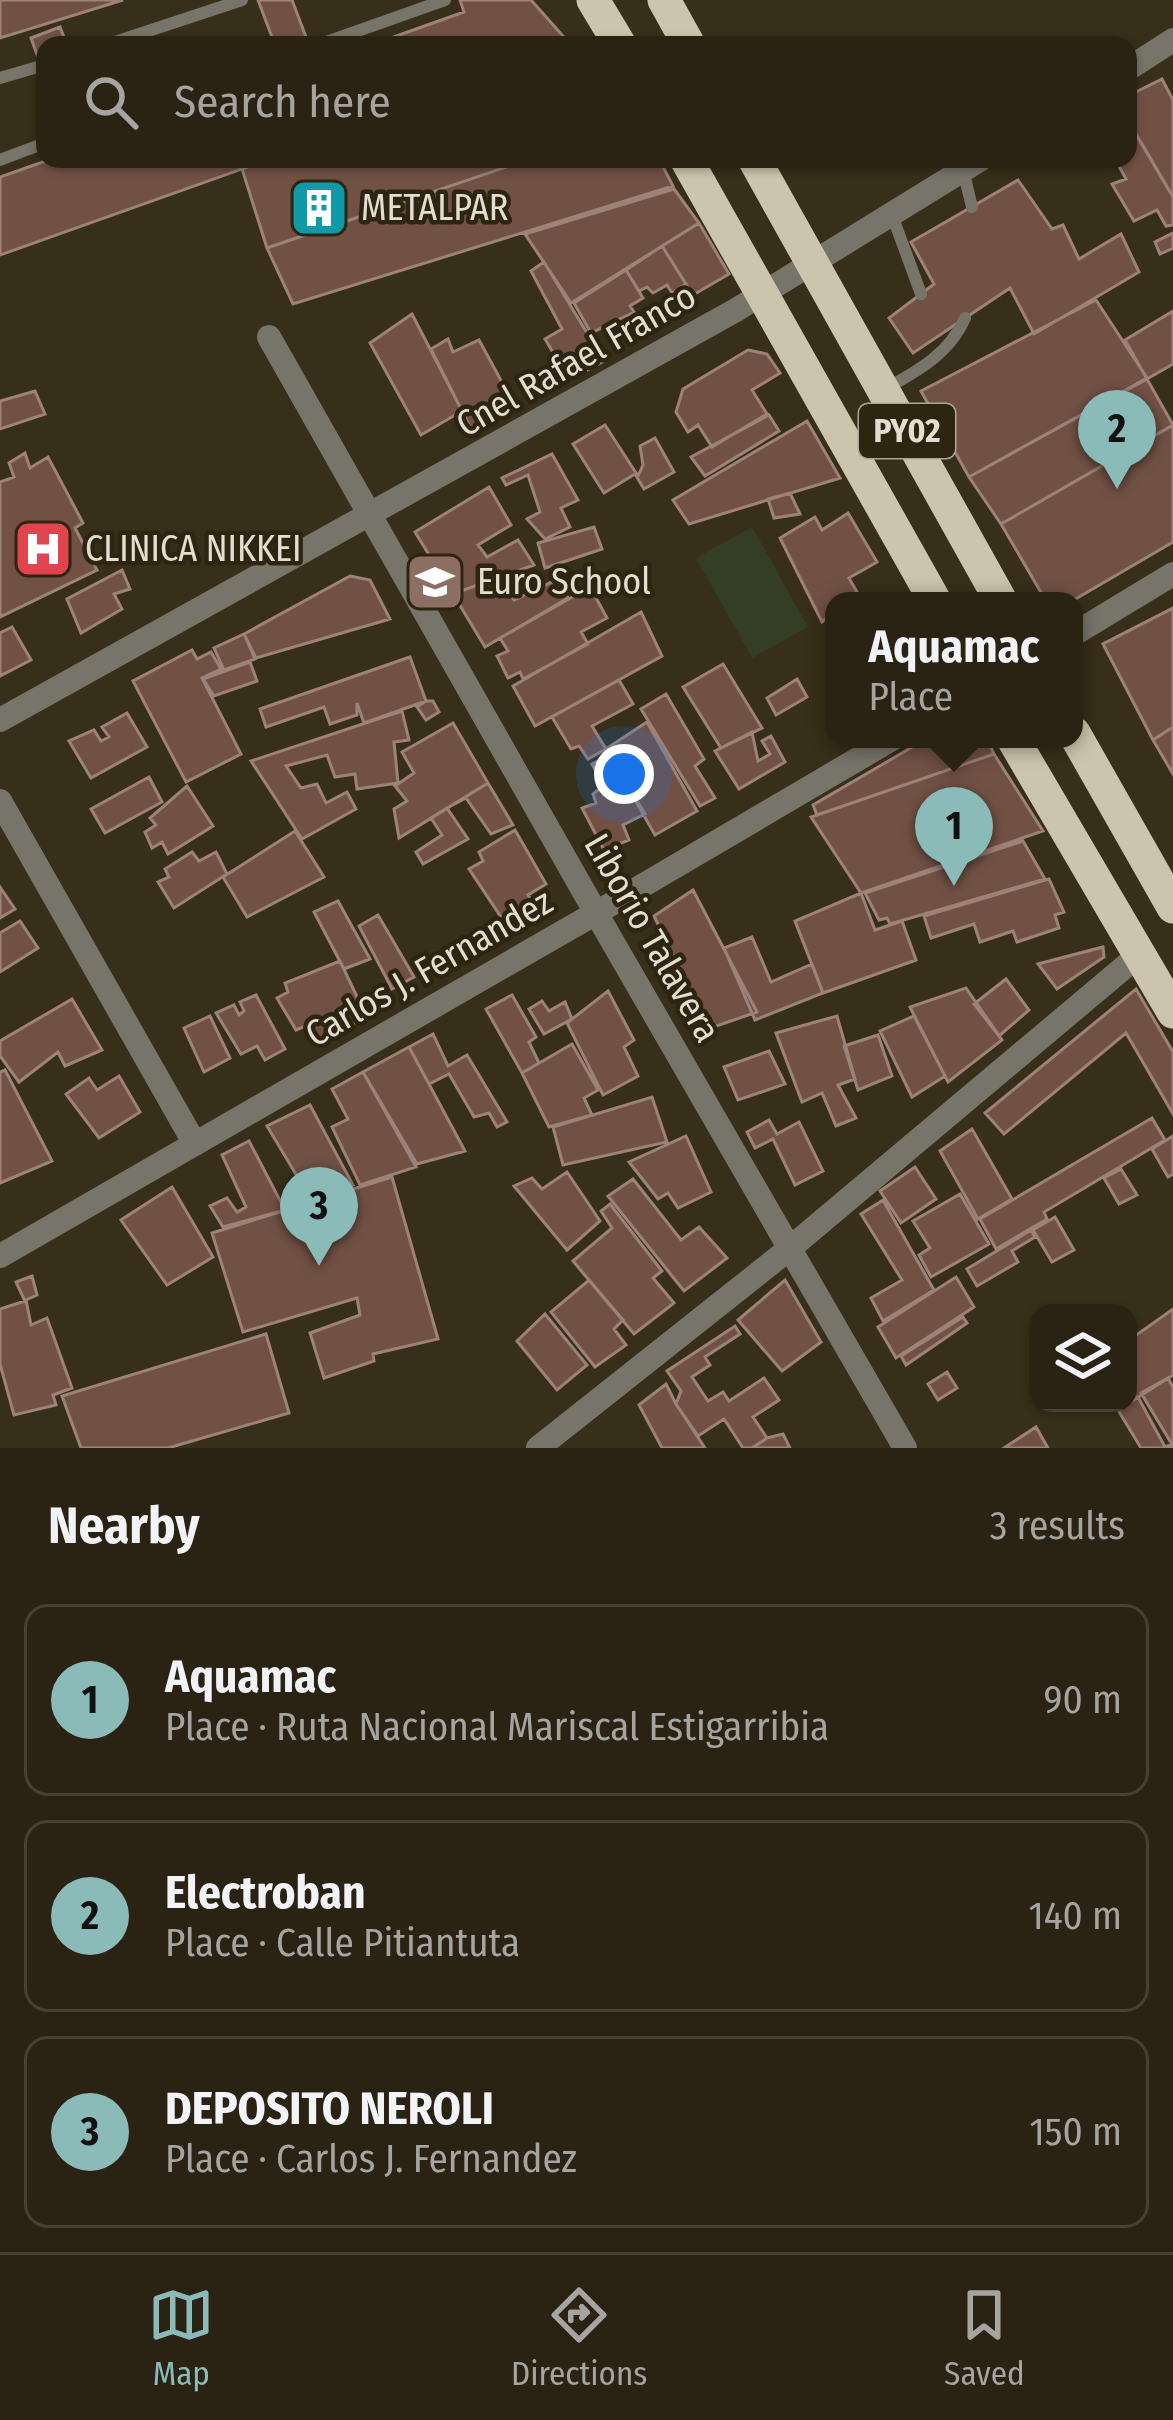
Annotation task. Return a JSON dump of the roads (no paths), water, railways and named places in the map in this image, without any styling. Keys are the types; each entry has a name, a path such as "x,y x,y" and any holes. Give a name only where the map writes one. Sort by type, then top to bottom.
{"highway":[{"path":"593,0 615,36"},
{"path":"664,0 683,36"},
{"name":"PY02","path":"691,168 929,592"},
{"name":"PY02","path":"759,168 995,592"},
{"path":"1017,748 1173,1012"},
{"path":"1083,748 1173,907"}],"street":[{"path":"1137,64 1173,40"},
{"name":"Cnel Rafael Franco","path":"0,720 765,293 966,168"},
{"name":"Liborio Talavera","path":"269,337 905,1448"},
{"path":"1083,629 1173,574"},
{"name":"Carlos J. Fernandez","path":"0,1256 877,748"},
{"path":"0,801 195,1144"},
{"path":"538,1448 789,1249 1140,954"}],"lane":[{"path":"133,36 242,0"},
{"path":"407,14 414,0"},
{"path":"344,36 445,0"},
{"path":"0,79 36,68"},
{"path":"0,160 36,146"},
{"path":"972,168 972,207"},
{"path":"892,214 921,294"},
{"path":"884,389 935,357 956,338 965,318"},
{"path":"935,357 936,336"}],"place":[{"name":"METALPAR","path":"319,208"},
{"name":"Electroban","path":"1117,489"},
{"name":"CLINICA NIKKEI","path":"43,549"},
{"name":"Euro School","path":"435,582"},
{"name":"Aquamac","path":"954,886"},
{"name":"DEPOSITO NEROLI","path":"319,1266"}]}
